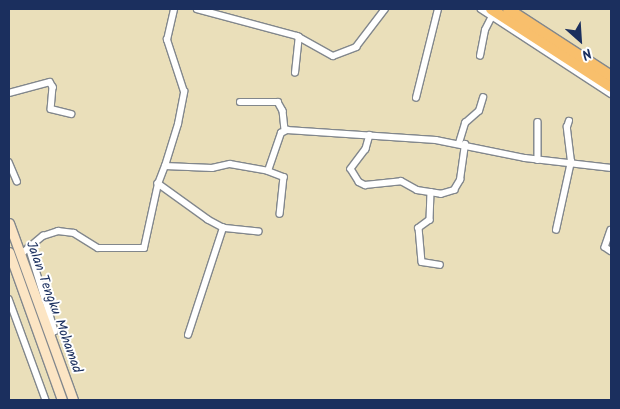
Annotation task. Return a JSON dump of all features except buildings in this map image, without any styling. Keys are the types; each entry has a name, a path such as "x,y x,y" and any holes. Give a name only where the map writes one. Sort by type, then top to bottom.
{"highway":[{"path":"508,9 611,76"},
{"path":"491,12 611,86"}],"main road":[{"name":"Jalan Tengku Mohamad","path":"9,223 73,400"},
{"name":"Jalan Tengku Mohamad","path":"9,252 62,400"}],"street":[{"path":"20,255 43,236 65,230 98,248 144,248 158,184 182,110 184,92 167,40 174,9"},
{"path":"197,9 299,37 328,55 339,55 356,47 366,37 385,9"},
{"path":"416,98 438,9"},
{"path":"481,9 491,12 611,94"},
{"path":"480,56 491,12"},
{"path":"295,73 299,37"},
{"path":"9,93 50,82 53,87 51,109 71,114"},
{"path":"370,135 366,149 351,169 359,182 365,185 401,182 430,192 448,194 454,190 462,176 462,144 466,124 479,111 483,98"},
{"path":"240,102 278,102 283,111 285,130 268,171"},
{"path":"556,230 570,162 567,127 569,121"},
{"path":"538,122 538,160"},
{"path":"285,130 370,135 462,144 538,160 611,168"},
{"path":"9,162 17,182"},
{"path":"165,166 212,168 230,164 284,176 280,214"},
{"path":"158,184 224,228 259,232"},
{"path":"430,192 430,220 419,228 422,262 440,265"},
{"path":"188,335 224,228"},
{"path":"611,230 605,246 611,251"},
{"path":"29,247 56,331 50,336"},
{"path":"9,299 46,400"}]}
